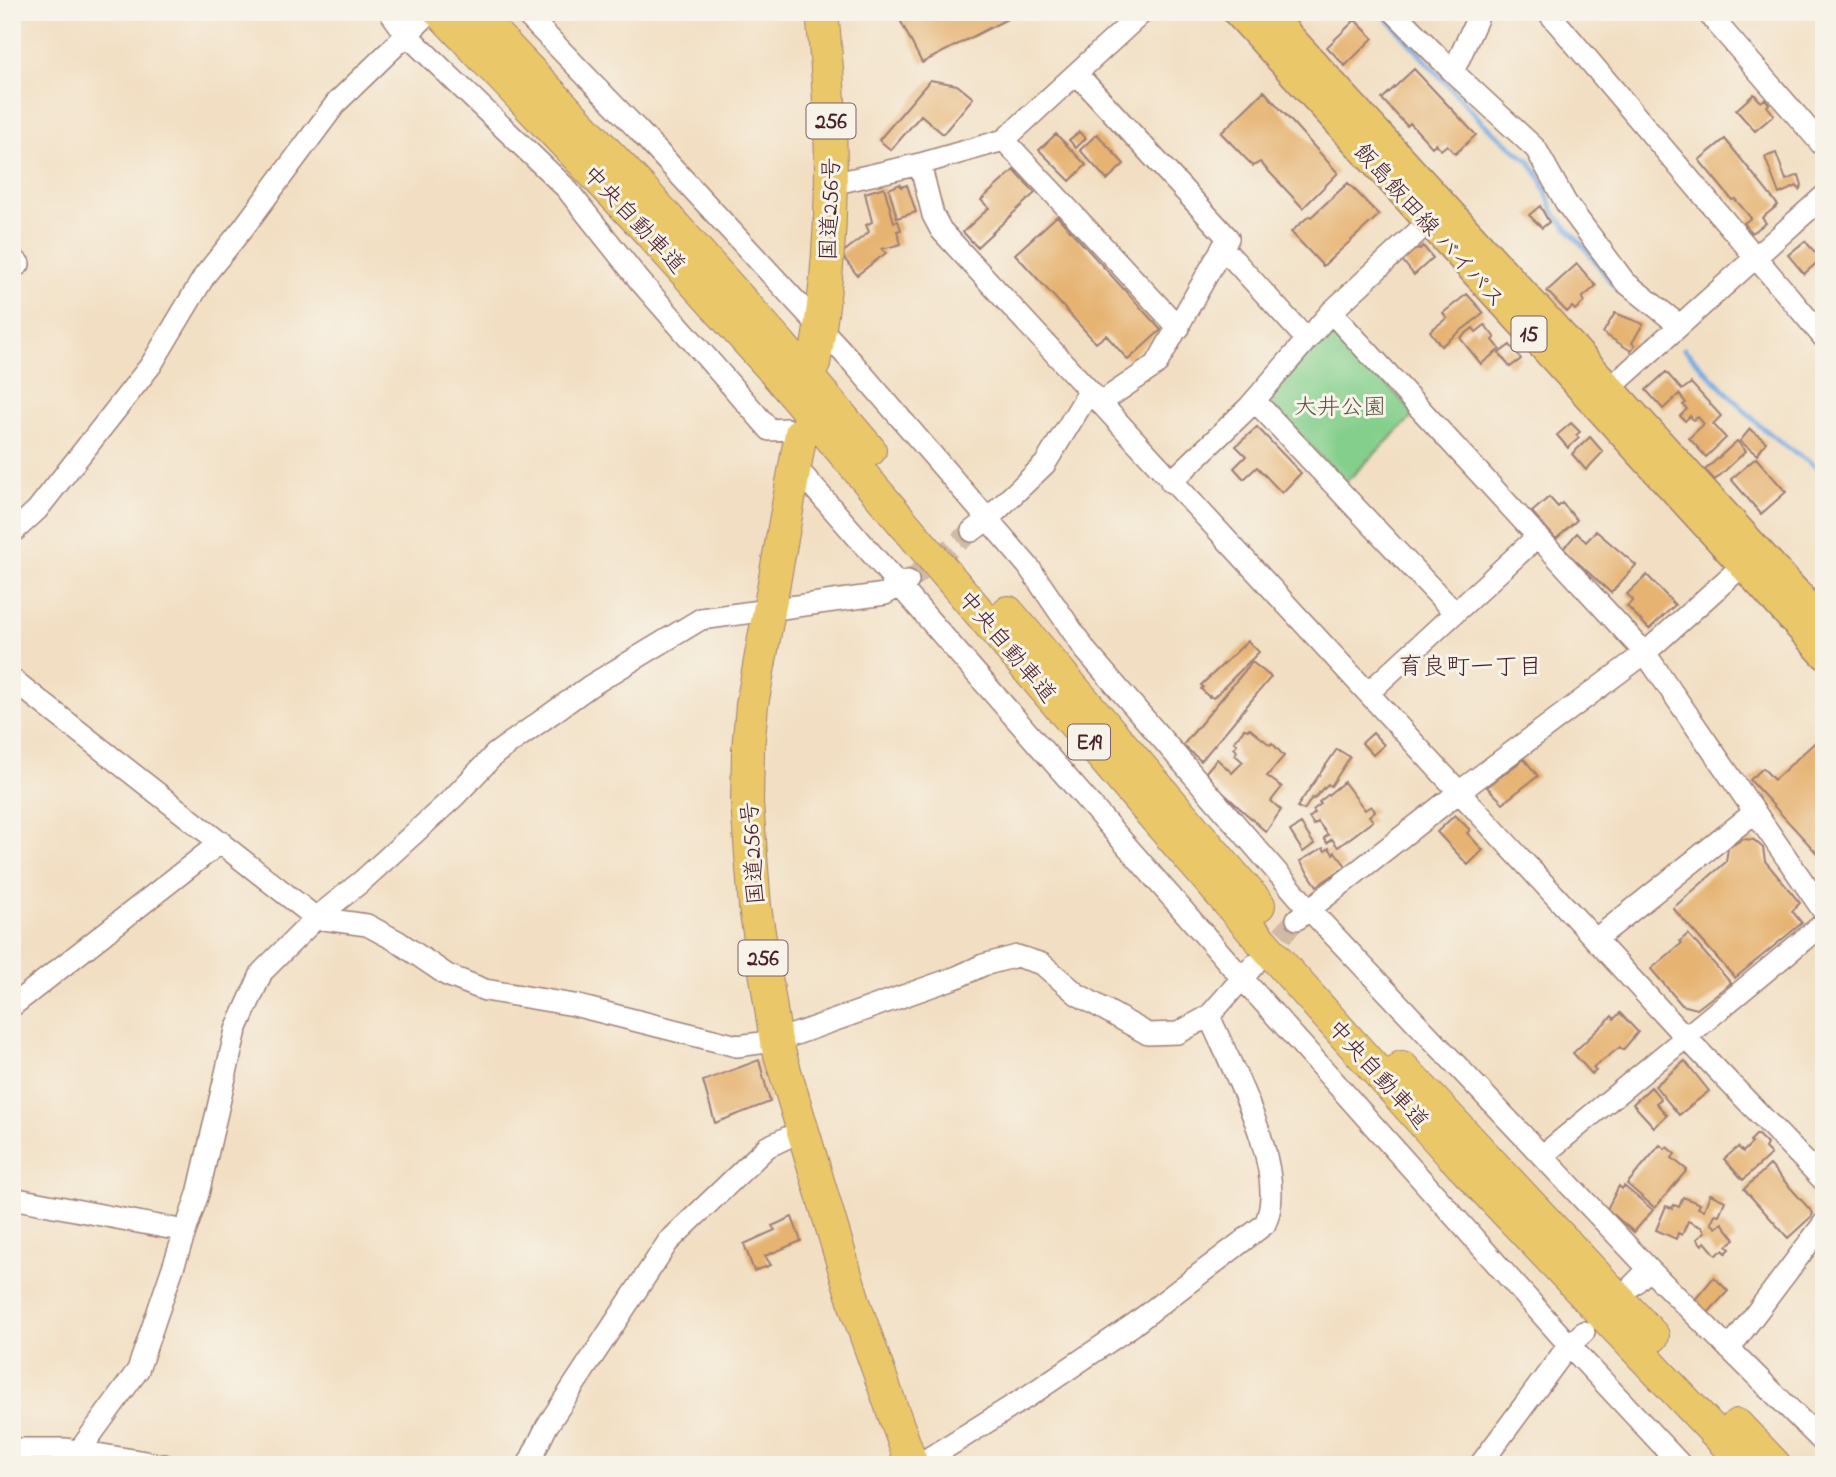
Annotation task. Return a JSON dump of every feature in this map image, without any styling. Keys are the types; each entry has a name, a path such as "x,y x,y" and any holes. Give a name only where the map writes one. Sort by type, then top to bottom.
{"highway":[{"name":"中央自動車道","path":"474,12 641,188 781,345 1313,968 1747,1450"},
{"name":"国道256号","path":"814,364 821,329 832,184 831,100 822,12"},
{"name":"中央自動車道","path":"431,15 647,230 767,363 1139,801 1449,1152 1747,1450 1775,1465"},
{"name":"国道256号","path":"798,447 752,705 747,803 755,907 776,1041 801,1131 856,1308 912,1465"},
{"path":"1747,1450 1791,1465"}],"main road":[{"name":"飯島飯田線 バイパス","path":"1237,12 1436,215 1751,558 1824,654"},
{"name":"飯島飯田線 バイパス","path":"1267,12 1436,215"},
{"name":"飯島飯田線 バイパス","path":"1751,558 1824,623"}],"street":[{"path":"390,12 406,34 566,187 639,280 770,430 787,429 798,447 904,583 1577,1339 1681,1465"},
{"path":"524,12 639,131 821,329 980,525 1028,566 1086,651 1303,914 1649,1269 1824,1443"},
{"path":"832,184 920,164 1004,140 1143,12"},
{"path":"1394,12 1453,72 1536,149 1566,203 1625,282 1679,325"},
{"path":"1453,72 1480,12"},
{"path":"1707,12 1824,147"},
{"path":"12,533 37,510 151,365 205,275 337,102 406,34 431,15"},
{"path":"1557,15 1754,258 1824,338"},
{"path":"980,525 1045,464 1095,398 1156,365 1228,238 1077,74"},
{"path":"1004,140 1179,328"},
{"path":"920,164 933,215 941,230 1685,1036 1824,1181"},
{"path":"1602,396 1824,196"},
{"path":"1171,482 1255,401 1331,312 1436,215"},
{"path":"1223,248 1307,340"},
{"path":"1331,312 1646,653 1824,912"},
{"path":"1255,401 1455,612"},
{"path":"1368,693 1538,536"},
{"path":"1303,914 1459,792 1646,653 1751,558"},
{"path":"73,1458 138,1370 198,1194 236,1030 262,972 316,918 362,881 444,807 495,754 590,686 701,619 885,594 904,583"},
{"path":"12,679 316,918 367,925 397,941 447,975 485,990 574,1005 737,1046 776,1041 957,977 983,964 1017,956 1042,964 1077,994 1148,1034 1178,1033 1209,1016 1248,972"},
{"path":"1597,939 1755,811"},
{"path":"12,1006 221,842"},
{"path":"1542,1157 1824,923"},
{"path":"918,1465 1030,1395 1133,1325 1265,1224 1270,1212 1270,1174 1246,1093 1209,1016"},
{"path":"528,1465 547,1426 668,1242 767,1147 801,1131"},
{"path":"12,1198 185,1231"},
{"path":"1729,1349 1824,1223"},
{"path":"1633,1285 1649,1269"},
{"path":"1480,1465 1577,1339"},
{"path":"12,1449 66,1449 73,1458 164,1465"}],"green space":[{"name":"大井公園","path":"1332,326 1415,414 1345,483 1273,406 1272,391"}],"building":[{"path":"896,12 1003,12 1007,19 922,63"},
{"path":"1355,20 1373,38 1345,66 1327,47"},
{"path":"1414,69 1476,135 1455,154 1447,145 1441,150 1435,144 1432,147 1410,123 1407,126 1382,99"},
{"path":"930,80 957,85 973,98 943,134 921,115 891,150 879,140"},
{"path":"1264,91 1338,173 1303,208 1260,162 1253,166 1221,133"},
{"path":"1754,94 1761,102 1765,99 1774,115 1755,131 1736,110"},
{"path":"1079,132 1086,138 1076,148 1069,140"},
{"path":"1056,134 1086,165 1070,181 1039,150"},
{"path":"1097,134 1124,164 1107,180 1080,150"},
{"path":"1725,139 1778,205 1762,218 1766,223 1752,233 1744,223 1751,218 1735,199 1732,200 1699,160"},
{"path":"1776,153 1786,180 1799,175 1802,185 1799,190 1797,186 1779,194 1765,157"},
{"path":"1014,170 1035,193 977,247 963,232 989,208 981,200"},
{"path":"1348,183 1379,215 1323,266 1291,232"},
{"path":"900,184 901,187 907,185 916,212 897,218 889,189"},
{"path":"884,187 894,222 898,221 901,230 897,231 901,244 882,249 886,253 857,275 841,254 869,232 866,225 872,222 865,193"},
{"path":"1540,206 1549,222 1542,228 1529,215"},
{"path":"1057,216 1161,330 1128,360 1106,335 1096,343 1015,254"},
{"path":"1805,241 1821,259 1804,274 1788,255"},
{"path":"1423,246 1433,258 1414,275 1402,260"},
{"path":"1577,264 1596,286 1582,298 1584,302 1575,310 1572,307 1567,312 1547,291"},
{"path":"1467,294 1484,313 1441,346 1430,331 1447,318 1443,313"},
{"path":"1615,313 1643,324 1632,343 1635,345 1631,351 1603,333"},
{"path":"1485,325 1500,349 1481,364 1460,338 1473,328 1476,332"},
{"path":"1510,345 1521,359 1510,367 1499,353"},
{"path":"1666,372 1682,390 1691,383 1721,416 1713,424 1726,438 1706,457 1689,438 1704,424 1698,417 1693,420 1690,416 1685,421 1680,416 1687,409 1679,394 1663,409 1646,390"},
{"path":"1571,423 1580,432 1576,435 1579,438 1568,448 1557,435"},
{"path":"1257,427 1301,473 1282,493 1257,467 1244,479 1234,468 1246,456 1236,446"},
{"path":"1750,429 1766,442 1757,455 1740,441"},
{"path":"1590,437 1603,452 1586,470 1572,454"},
{"path":"1737,441 1746,451 1715,480 1705,470"},
{"path":"1756,458 1786,492 1761,514 1731,479"},
{"path":"1549,497 1558,507 1562,503 1577,520 1556,539 1532,512"},
{"path":"1596,531 1636,565 1611,593 1563,549 1577,533 1586,542"},
{"path":"1647,575 1675,605 1649,629 1627,606 1633,600 1627,594"},
{"path":"1248,641 1259,652 1213,698 1209,697 1201,689 1201,685"},
{"path":"1252,662 1271,677 1201,761 1183,745"},
{"path":"1249,728 1270,745 1272,743 1284,756 1267,776 1282,787 1271,801 1281,810 1266,832 1209,780 1211,778 1205,773 1217,759 1232,773 1243,762 1235,755 1237,751 1234,748 1237,744 1234,742 1244,729"},
{"path":"1373,733 1384,745 1373,755 1362,743"},
{"path":"1824,734 1824,861 1750,780 1763,768 1774,780"},
{"path":"1337,749 1350,757 1331,786 1328,784 1323,788 1304,810 1297,807"},
{"path":"1524,759 1538,776 1503,803 1487,787"},
{"path":"1344,782 1365,810 1371,806 1375,811 1369,816 1373,821 1338,847 1332,839 1327,843 1324,838 1328,835 1318,822 1314,825 1309,818 1315,813 1313,810 1321,804 1319,802"},
{"path":"1455,815 1470,830 1467,833 1483,850 1468,865 1437,832"},
{"path":"1301,824 1314,844 1303,852 1290,831"},
{"path":"1743,839 1754,840 1763,848 1765,861 1800,903 1792,911 1802,923 1735,978 1673,908 1726,862 1728,848"},
{"path":"1323,848 1325,851 1329,848 1333,854 1335,852 1346,866 1317,886 1300,861"},
{"path":"1688,934 1731,983 1697,1009 1682,1005 1651,969 1682,943 1680,941"},
{"path":"1620,1013 1638,1032 1623,1050 1620,1047 1593,1068 1596,1071 1592,1074 1573,1053 1612,1016 1614,1019"},
{"path":"759,1060 770,1102 715,1123 703,1081"},
{"path":"1685,1061 1709,1091 1679,1115 1655,1086"},
{"path":"1651,1087 1661,1099 1656,1103 1667,1115 1654,1127 1633,1104"},
{"path":"1757,1134 1767,1144 1765,1148 1771,1154 1743,1180 1724,1159 1738,1147 1743,1152"},
{"path":"1660,1145 1675,1154 1672,1158 1687,1170 1655,1208 1627,1184"},
{"path":"1770,1165 1813,1213 1788,1238 1744,1189"},
{"path":"1619,1186 1622,1189 1624,1186 1653,1210 1634,1232 1607,1209"},
{"path":"1710,1194 1725,1201 1719,1215 1715,1214 1711,1223 1716,1228 1722,1223 1735,1239 1727,1246 1730,1249 1726,1253 1723,1250 1716,1255 1705,1242 1702,1245 1697,1239 1705,1232 1688,1221 1682,1235 1678,1233 1676,1239 1656,1230 1666,1206 1679,1207 1683,1197 1700,1204 1698,1208 1704,1210"},
{"path":"792,1217 801,1241 765,1256 771,1265 754,1271 744,1244 775,1230 772,1226"},
{"path":"1714,1277 1728,1291 1706,1315 1693,1302"}],"waterway":[{"path":"1381,12 1482,122 1530,162 1541,179 1554,213 1623,294"},
{"path":"1684,349 1758,424 1824,472"}],"tunnel":[{"path":"910,580 972,531"},
{"path":"1261,958 1297,919"}],"district":[{"name":"育良町一丁目","path":"1470,666"}]}
